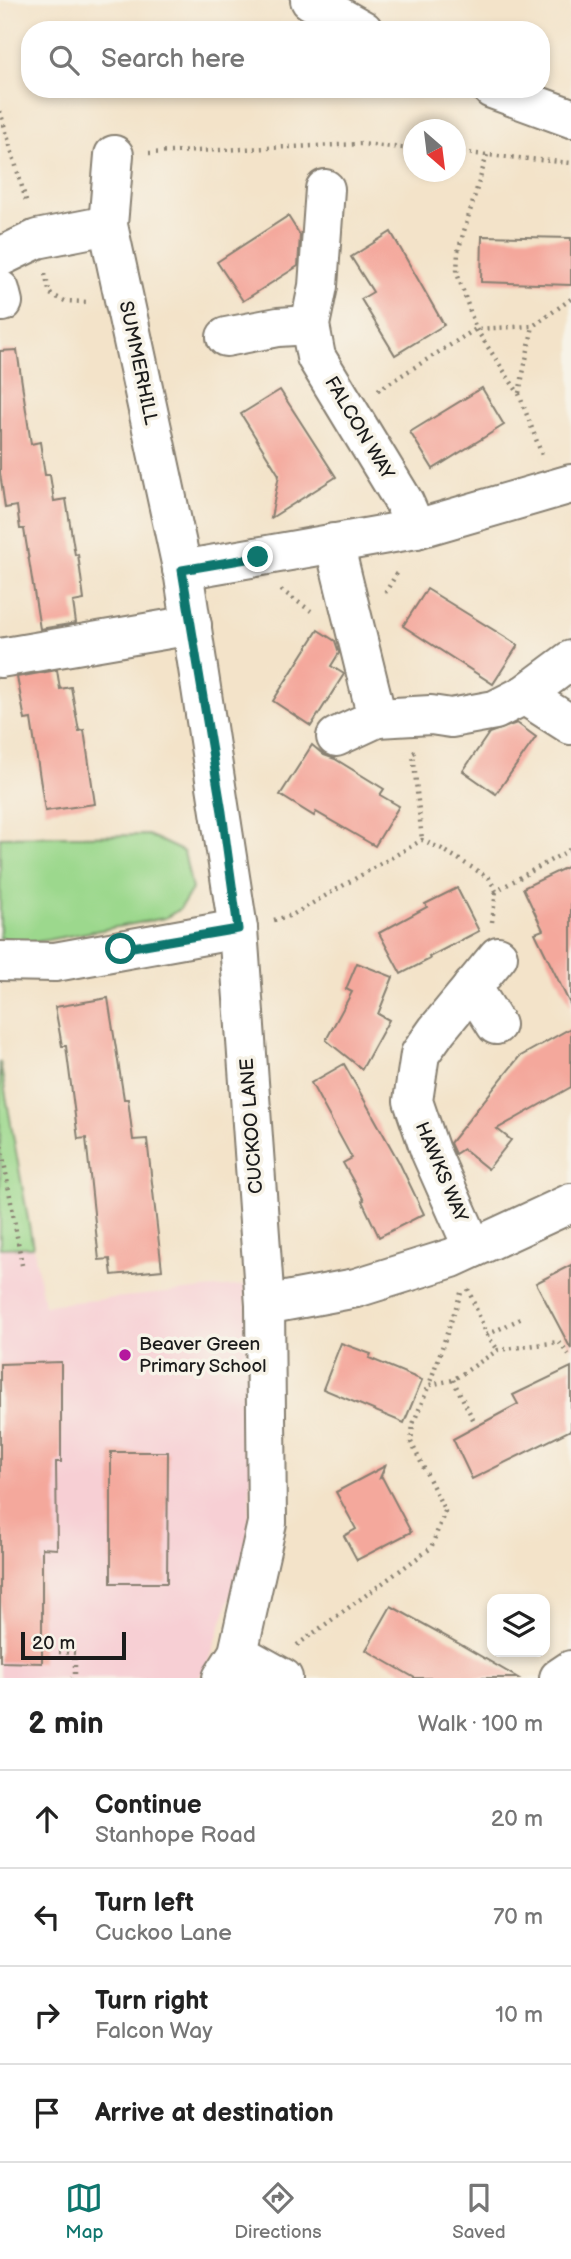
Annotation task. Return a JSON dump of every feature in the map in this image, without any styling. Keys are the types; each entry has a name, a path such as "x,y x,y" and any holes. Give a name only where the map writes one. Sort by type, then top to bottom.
{"street":[{"path":"310,0 347,21"},
{"path":"517,98 571,118"},
{"name":"SUMMERHILL","path":"114,155 108,225 182,570"},
{"path":"226,337 278,327 310,325 318,286 325,189"},
{"path":"0,257 37,239 108,225"},
{"name":"FALCON WAY","path":"310,325 316,357 404,502 416,529"},
{"path":"182,570 416,529 571,484"},
{"path":"334,543 376,718"},
{"name":"CUCKOO LANE","path":"182,570 238,929 265,1305 267,1523 252,1670"},
{"path":"0,658 192,625"},
{"path":"336,737 376,718 441,717 495,710 524,695 571,660"},
{"path":"524,695 571,725"},
{"path":"0,961 55,962 238,929"},
{"name":"HAWKS WAY","path":"473,1248 430,1151 413,1101 419,1054 498,956"},
{"path":"472,987 496,1025"},
{"name":"HAWKS WAY","path":"265,1305 356,1288 452,1258 571,1203"},
{"path":"559,1678 571,1670"}],"path":[{"path":"0,111 50,294 65,301 87,300 89,312"},
{"path":"114,155 360,144 403,148"},
{"path":"466,153 571,163"},
{"path":"487,155 458,251 457,273 476,329 519,394 533,326"},
{"path":"349,408 476,329 533,326 571,299"},
{"path":"422,840 413,753 431,743 441,717"},
{"path":"238,929 292,915 422,840"},
{"path":"422,840 489,878 496,891 571,849"},
{"path":"0,1139 22,1265"},
{"path":"252,1670 431,1548 445,1511 411,1442 413,1424 465,1282 487,1335 498,1350"},
{"path":"487,1335 524,1317"},
{"path":"429,1385 453,1380 498,1350 559,1342 571,1357"},
{"path":"453,1380 474,1421"},
{"path":"59,1652 75,1653 75,1675 72,1678"}],"shaded area":[{"name":"Beaver Green Primary School","path":"0,1062 44,1305 245,1285 254,1404 248,1542 207,1668 198,1678 0,1678"}],"green space":[{"path":"148,835 184,852 192,889 180,909 165,918 31,943 0,938 0,837"},
{"path":"0,1062 33,1247 0,1248"}],"building":[{"path":"288,216 300,235 298,266 243,301 217,262"},
{"path":"391,232 444,325 395,355 361,299 373,292 351,257"},
{"path":"482,236 571,238 571,285 481,282"},
{"path":"17,350 31,444 40,442 45,475 50,475 54,501 66,499 75,555 78,554 84,600 73,602 76,623 40,629 24,529 20,529 17,506 5,508 0,473 0,351"},
{"path":"482,388 504,425 433,469 410,432"},
{"path":"280,390 336,477 271,518 279,475 241,414"},
{"path":"427,589 518,645 493,684 403,626"},
{"path":"318,630 335,641 339,653 331,666 344,674 311,726 273,701"},
{"path":"57,670 60,689 71,687 79,731 84,730 95,804 45,811 31,719 25,720 17,677"},
{"path":"517,723 536,737 496,794 463,771 489,733"},
{"path":"312,745 324,755 384,789 380,795 399,806 375,846 316,812 314,816 280,795"},
{"path":"571,865 571,1006 535,933 543,930 523,888"},
{"path":"457,888 479,931 401,974 379,933 427,907 425,904"},
{"path":"357,963 393,977 378,1014 389,1020 362,1069 326,1040 352,992 346,989"},
{"path":"108,998 124,1099 128,1099 133,1140 147,1139 162,1270 112,1275 110,1259 99,1260 86,1138 78,1139 66,1046 62,1046 55,1007"},
{"path":"571,1028 571,1087 497,1129 511,1140 488,1169 463,1149 455,1154 450,1143 519,1057"},
{"path":"344,1064 399,1162 424,1214 379,1237 362,1201 364,1200 343,1163 352,1158 311,1083"},
{"path":"571,1265 571,1349 536,1283"},
{"path":"341,1343 371,1354 369,1358 422,1380 404,1423 323,1389"},
{"path":"61,1362 61,1462 56,1462 57,1549 42,1548 42,1663 0,1662 0,1364"},
{"path":"571,1367 571,1430 472,1479 453,1439 518,1404 513,1395"},
{"path":"111,1452 168,1452 167,1583 111,1583"},
{"path":"385,1466 380,1478 382,1477 411,1532 357,1560 344,1536 356,1529 336,1492"},
{"path":"391,1606 518,1678 415,1678 366,1650"}],"place":[{"name":"Beaver Green Primary School","path":"125,1355"}],"route":[{"path":"121,949 238,929 222,812 182,570 258,557"}]}
